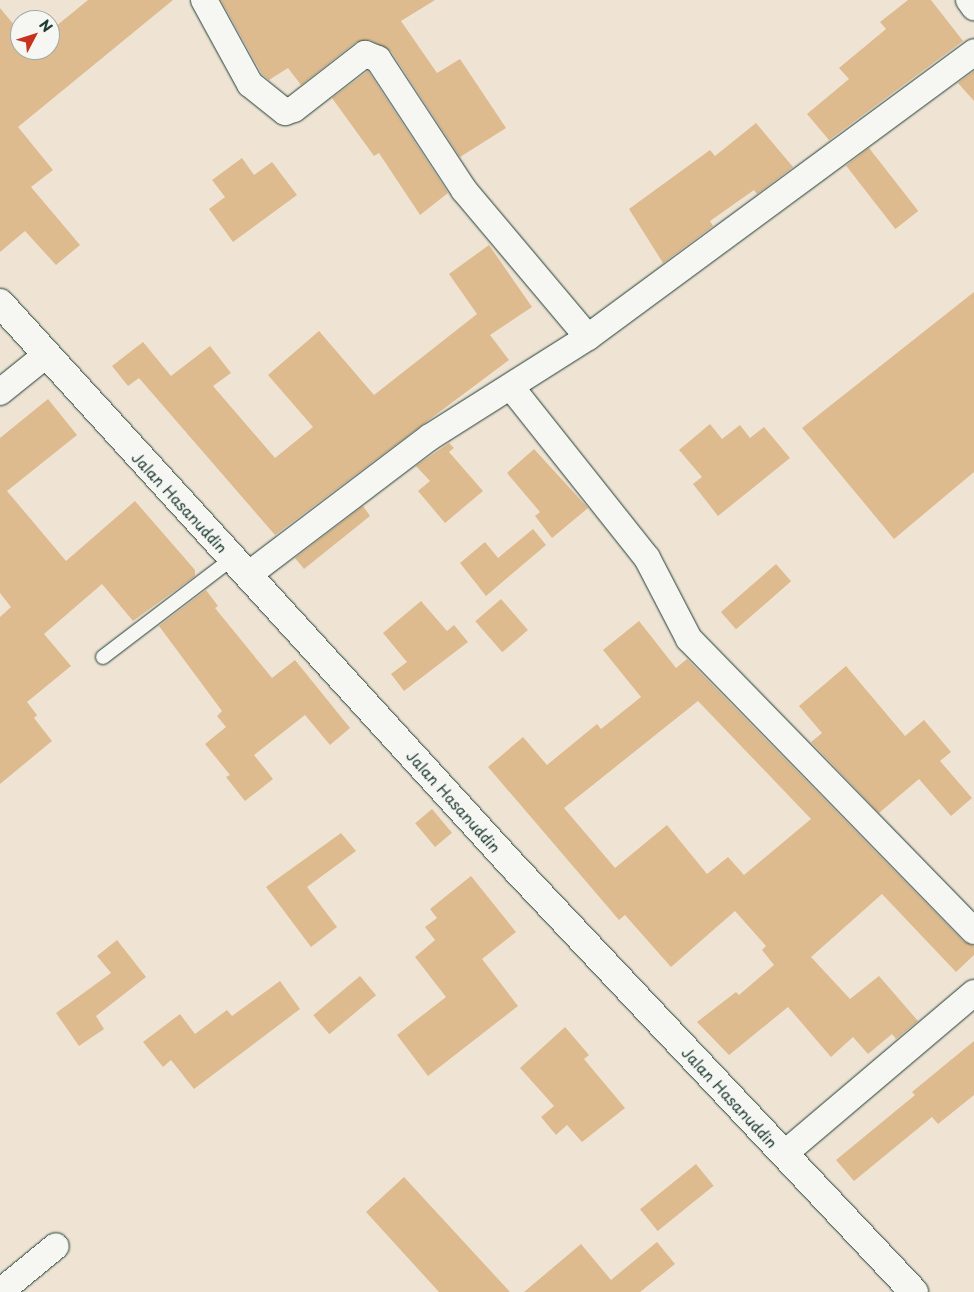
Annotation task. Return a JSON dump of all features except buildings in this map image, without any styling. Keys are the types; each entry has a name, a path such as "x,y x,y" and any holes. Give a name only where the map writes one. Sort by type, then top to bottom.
{"main road":[{"name":"Jalan Hasanuddin","path":"0,302 46,356 513,866 784,1154 902,1288"}],"street":[{"path":"204,0 250,84 274,107 285,112 294,109 365,54 378,59 464,190 588,337"},
{"path":"969,0 974,8"},
{"path":"240,567 430,437 588,337 974,52"},
{"path":"0,392 46,356"},
{"path":"511,387 647,558 689,639 974,931"},
{"path":"784,1154 974,994"},
{"path":"0,1292 56,1246"}],"lane":[{"path":"103,657 240,567"}]}
